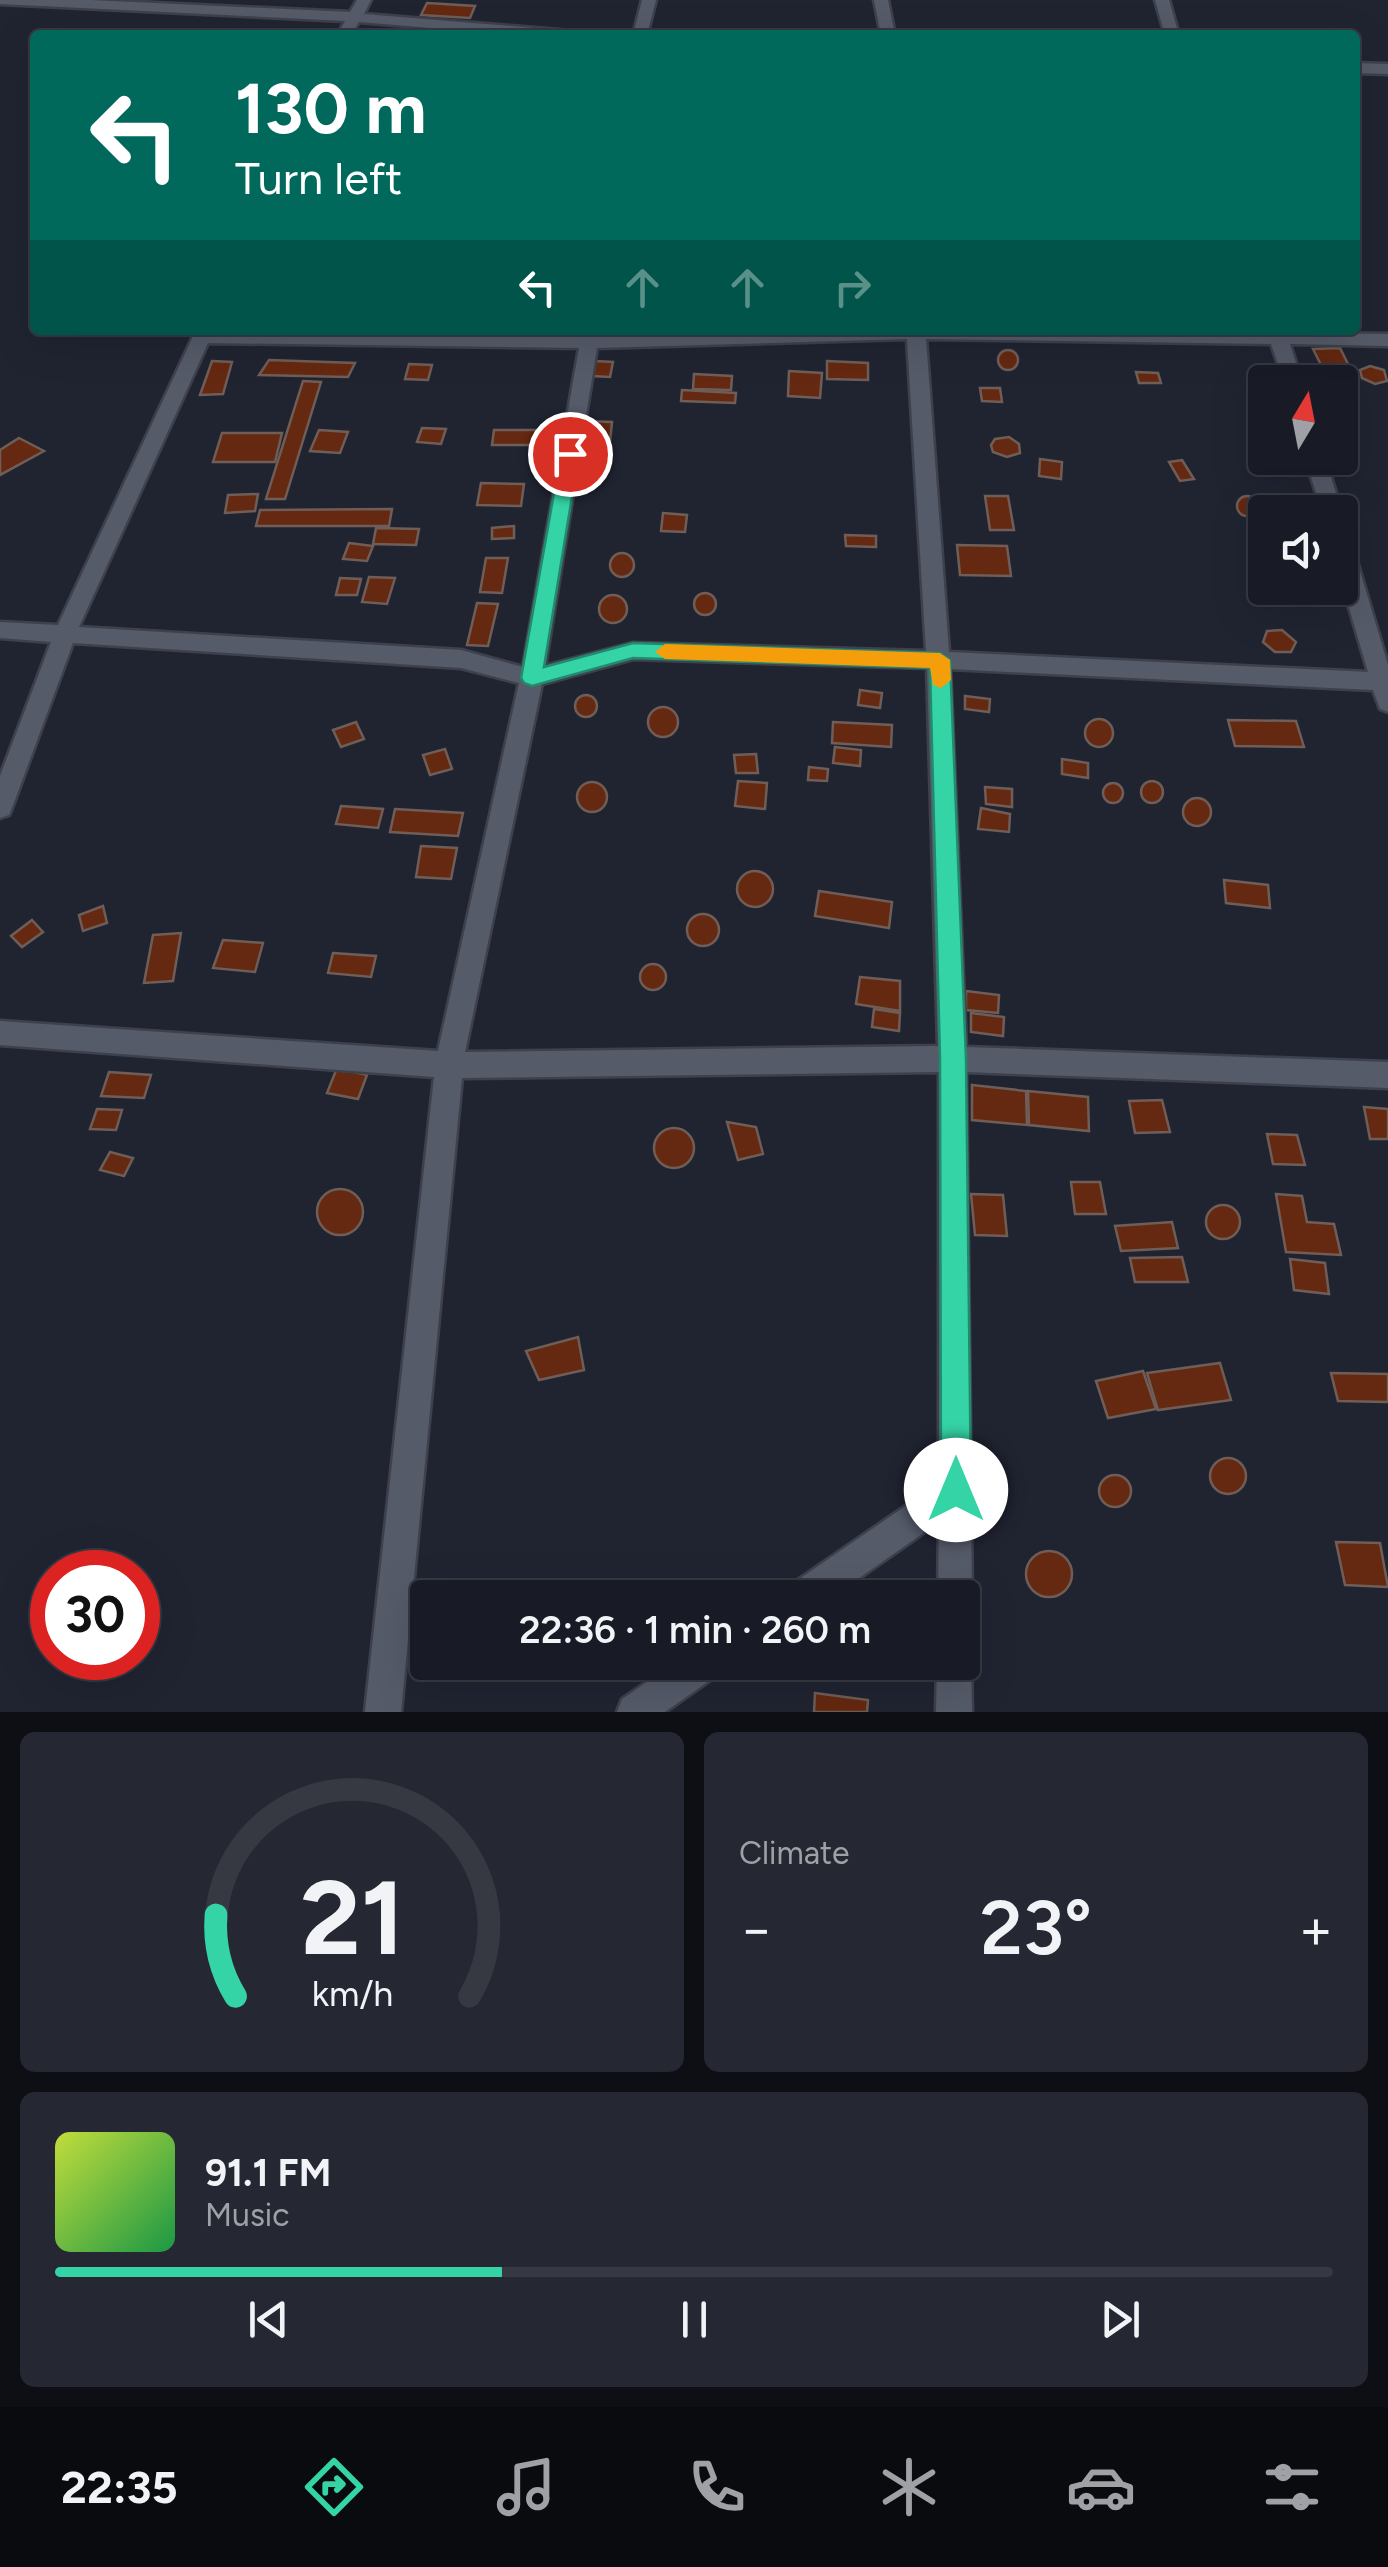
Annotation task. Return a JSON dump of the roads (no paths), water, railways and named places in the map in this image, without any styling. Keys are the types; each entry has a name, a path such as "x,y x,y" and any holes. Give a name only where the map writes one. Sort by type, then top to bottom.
{"street":[{"path":"0,0 352,17 510,30"},
{"path":"346,30 364,0"},
{"path":"641,30 650,0"},
{"path":"881,0 887,30"},
{"path":"1162,0 1171,30"},
{"path":"1360,68 1388,70"},
{"path":"0,808 66,632 204,335"},
{"path":"397,335 672,335"},
{"path":"916,335 940,660 953,1059 955,1580"},
{"path":"1287,365 1278,335 1388,340"},
{"path":"383,1712 449,1065 532,678 590,336"},
{"path":"0,630 461,660 532,678 633,651 940,660 1386,689 1358,599"},
{"path":"0,1032 449,1065 953,1059 1388,1075"},
{"path":"827,1580 956,1490"},
{"path":"635,1712 681,1680"},
{"path":"954,1680 954,1712"}]}
